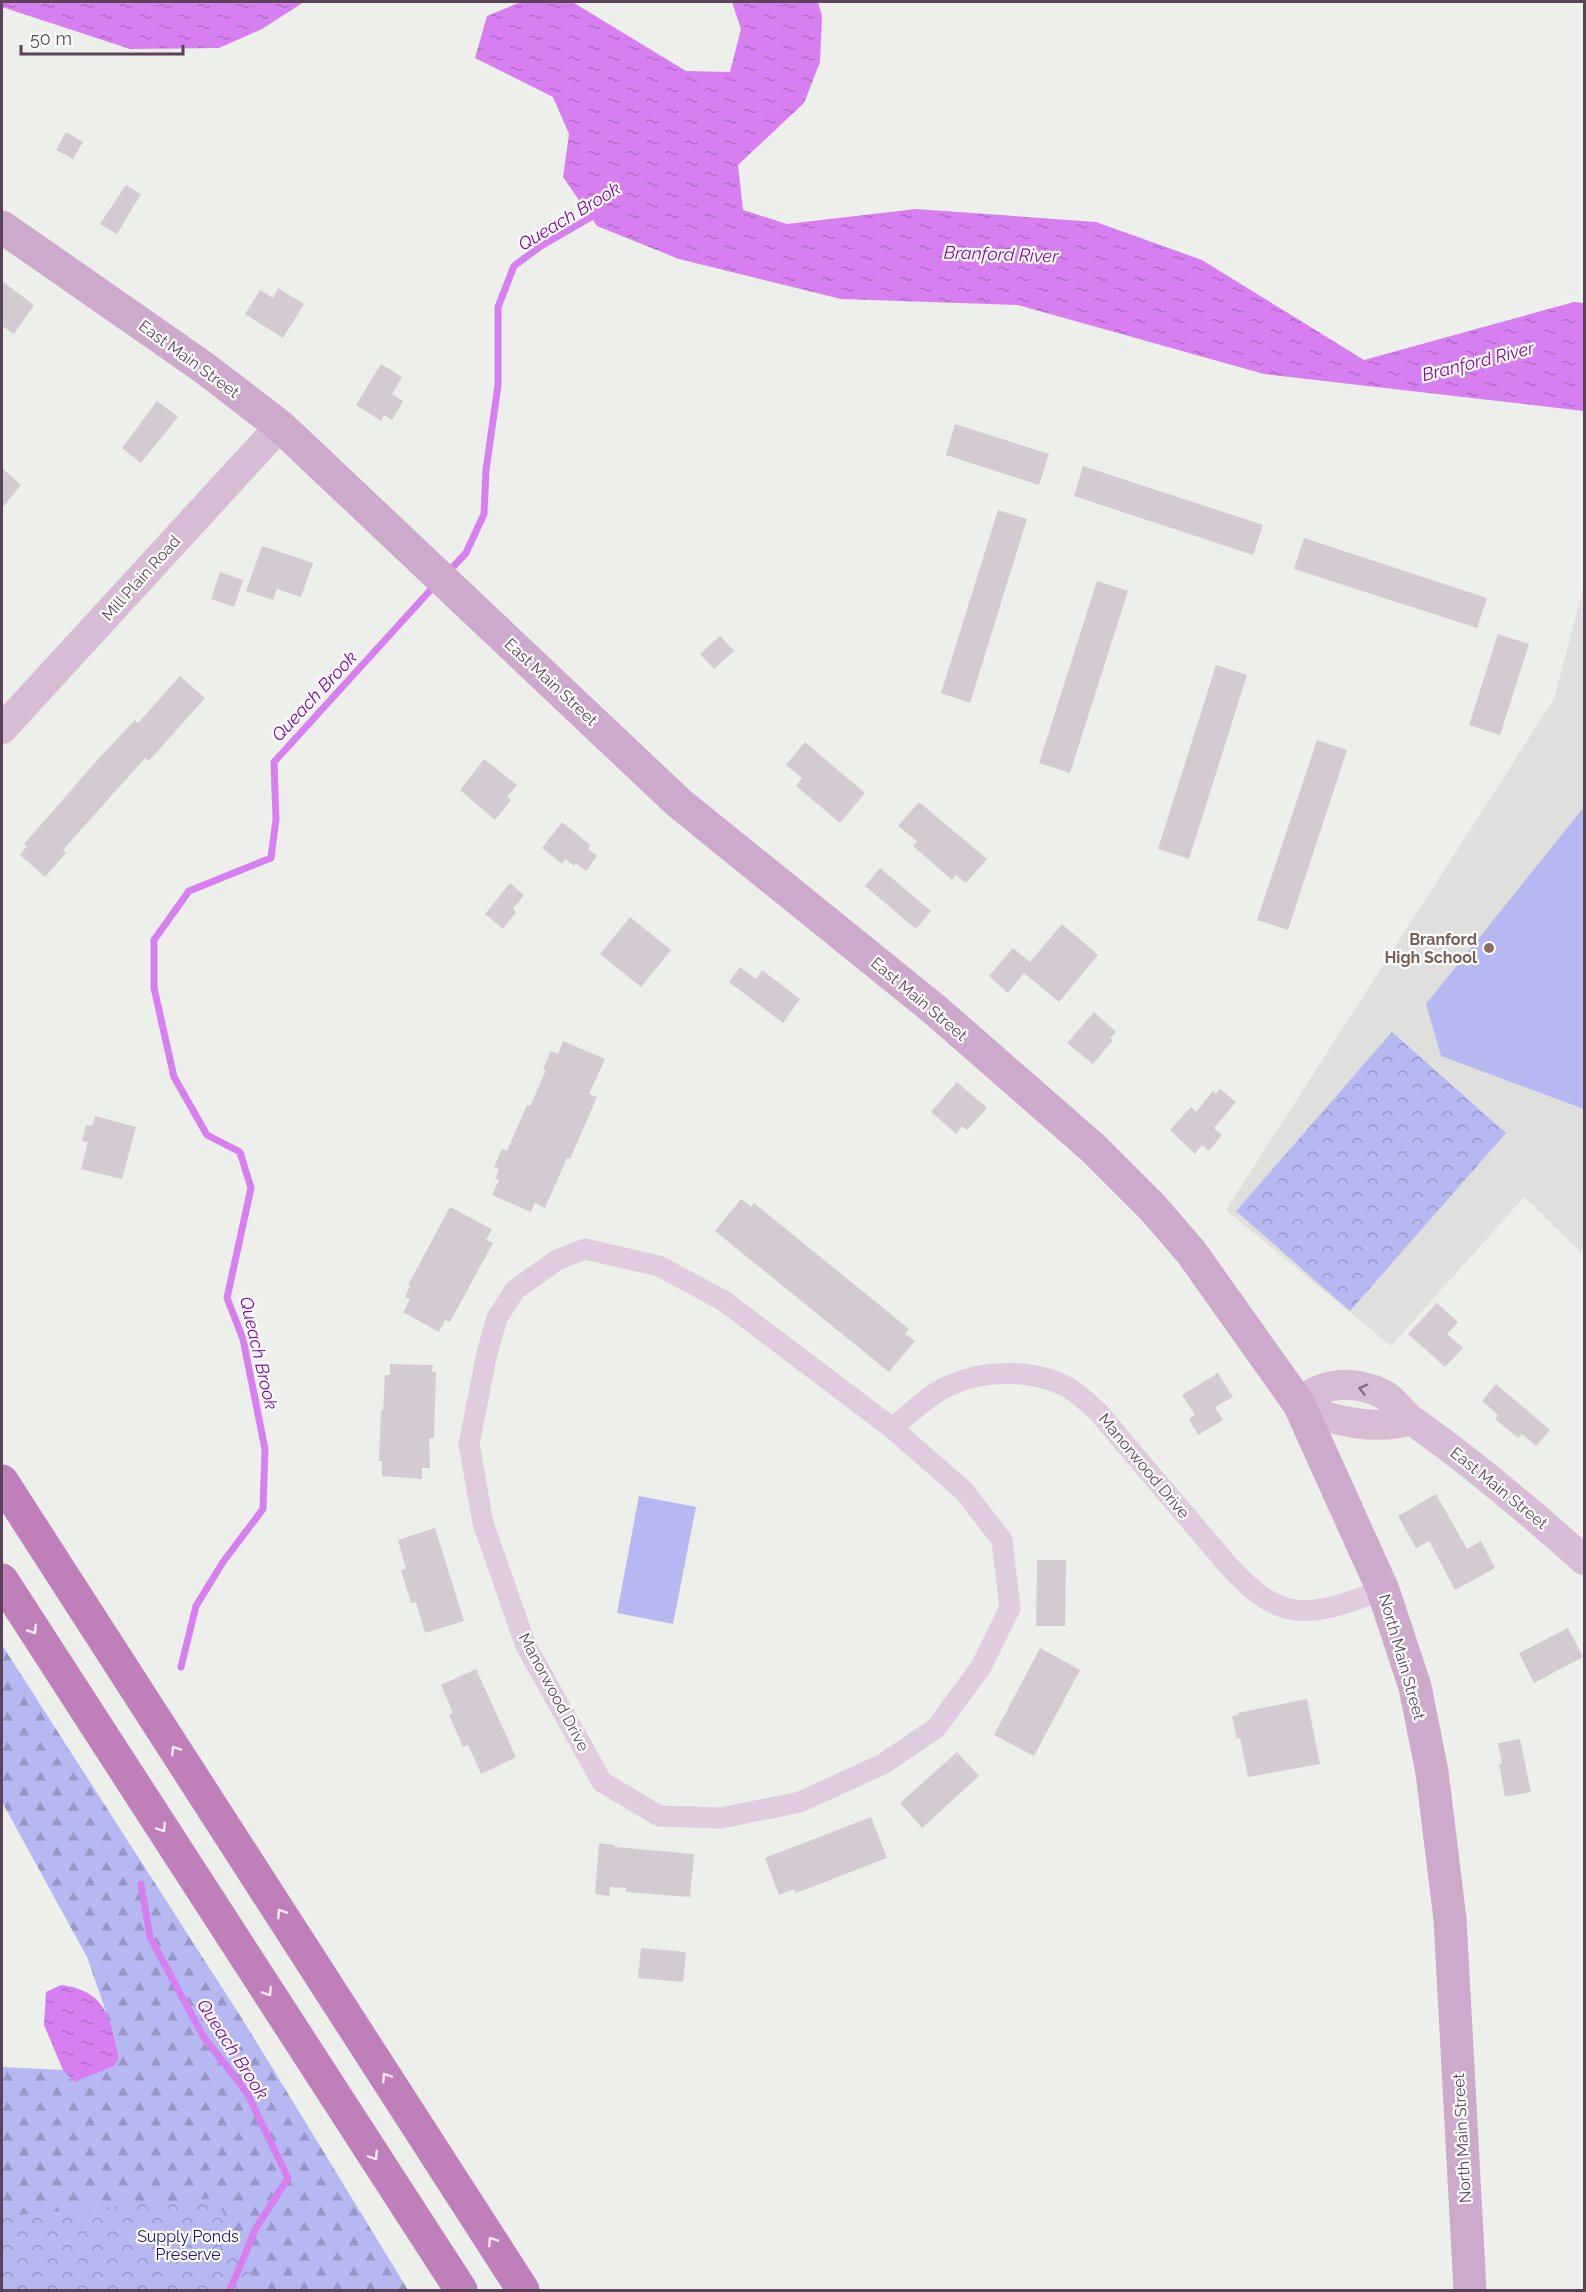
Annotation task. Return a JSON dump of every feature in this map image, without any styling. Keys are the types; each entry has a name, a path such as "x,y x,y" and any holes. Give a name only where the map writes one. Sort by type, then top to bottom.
{"highway":[{"path":"2,1481 524,2290"},
{"path":"2,1580 461,2290"}],"main road":[{"name":"East Main Street","path":"2,227 202,367 280,426 680,803 934,1009 1093,1148"},
{"name":"North Main Street","path":"1093,1148 1154,1208 1191,1252 1299,1404 1383,1590 1415,1687 1432,1772 1441,1839 1451,1931 1470,2290"}],"street":[{"name":"Mill Plain Road","path":"2,729 280,426"},
{"name":"Manorwood Drive","path":"585,1250 659,1266 724,1301 892,1428 964,1491 1002,1540 1010,1608 981,1667 936,1728 884,1764 800,1802 721,1818 659,1816 602,1782 526,1646 483,1523 469,1444 487,1353 497,1318 515,1290 557,1260 585,1250"},
{"name":"Manorwood Drive","path":"892,1428 930,1397 947,1387 986,1374 1020,1373 1062,1384 1082,1397 1098,1412 1227,1564 1243,1582 1258,1594 1276,1604 1294,1610 1312,1611 1334,1608 1383,1590"},
{"name":"East Main Street","path":"1299,1404 1329,1419 1382,1425 1411,1420 1528,1510 1584,1560"}],"shaded area":[{"name":"Branford High School","path":"1584,586 1584,1255 1524,1197 1391,1346 1226,1210 1554,699"}],"green space":[{"path":"1584,807 1584,1109 1441,1056 1426,1004"},
{"path":"1392,1032 1506,1133 1350,1311 1236,1211"},
{"path":"639,1496 696,1507 673,1624 617,1613"},
{"path":"2,1645 246,2025 408,2290 2,2290 2,2067 63,2070 74,2082 119,2058 114,2035 87,1957 2,1802"},
{"name":"Supply Ponds Preserve","path":"217,2198 257,2290 2,2290 2,2216"}],"water":[{"path":"2,2 304,2 262,29 219,48 130,49 2,7"},
{"name":"Branford River","path":"521,2 574,3 686,71 730,72 741,29 732,2 818,2 822,16 820,62 804,103 738,165 743,210 787,224 916,209 1096,222 1202,260 1364,360 1574,302 1584,303 1584,411 1264,374 1018,305 841,299 679,259 597,226 563,177 569,134 553,97 475,58 487,16"},
{"path":"61,1985 88,1993 97,2000 109,2019 119,2058 114,2066 74,2082 63,2070 44,2025 46,1992"}],"building":[{"path":"66,132 83,142 73,159 56,150"},
{"path":"126,185 141,194 117,234 100,224"},
{"path":"2,281 34,305 14,334 2,326"},
{"path":"278,288 304,304 283,338 245,314 260,290 273,298"},
{"path":"381,364 402,377 392,394 403,401 392,420 384,415 381,421 356,405"},
{"path":"157,401 178,417 141,463 122,448"},
{"path":"955,424 1049,454 1039,485 946,455"},
{"path":"1083,466 1263,525 1253,555 1074,496"},
{"path":"2,468 21,485 2,508"},
{"path":"998,510 1027,519 970,703 941,693"},
{"path":"1304,538 1487,598 1477,628 1294,569"},
{"path":"262,546 313,563 301,597 277,589 273,600 246,591"},
{"path":"220,572 243,580 234,607 211,599"},
{"path":"1097,581 1128,591 1070,773 1039,763"},
{"path":"1498,634 1529,644 1500,735 1469,725"},
{"path":"720,636 734,651 714,669 700,654"},
{"path":"1216,665 1247,675 1189,859 1158,849"},
{"path":"180,676 205,698 149,761 145,758 63,850 66,853 45,877 20,855 27,846 24,844 100,757 135,720 138,723"},
{"path":"1317,740 1347,750 1288,930 1257,920"},
{"path":"805,742 865,793 840,823 796,786 802,778 786,765"},
{"path":"484,759 517,785 507,797 511,800 495,820 460,790"},
{"path":"919,802 987,859 966,883 956,875 952,880 913,846 917,841 898,826"},
{"path":"562,822 590,845 588,849 597,856 586,871 576,863 574,866 565,859 562,864 542,848"},
{"path":"880,868 931,911 916,929 865,886"},
{"path":"510,883 524,895 513,909 516,912 503,929 485,914"},
{"path":"630,917 671,950 641,987 600,954"},
{"path":"1062,924 1098,955 1059,1002 1024,973 1008,993 989,976 1013,948 1030,962"},
{"path":"740,967 756,979 762,970 800,999 783,1023 729,982"},
{"path":"1094,1012 1116,1032 1110,1038 1113,1040 1093,1064 1067,1043"},
{"path":"563,1041 605,1059 589,1094 597,1097 570,1159 567,1158 545,1208 535,1203 531,1212 492,1195 499,1180 495,1179 499,1169 494,1167 502,1149 507,1151 527,1105 530,1106 532,1102 546,1070 543,1069 551,1051 558,1054"},
{"path":"957,1082 987,1108 967,1130 962,1126 956,1134 931,1112"},
{"path":"1220,1089 1236,1102 1214,1128 1222,1135 1209,1151 1202,1145 1195,1154 1170,1130 1191,1107 1196,1112 1213,1091 1216,1094"},
{"path":"95,1116 136,1127 122,1179 81,1169 88,1142 82,1141 86,1125 92,1126"},
{"path":"741,1199 751,1207 754,1203 909,1329 905,1334 915,1341 889,1372 715,1231"},
{"path":"450,1207 492,1229 486,1240 493,1243 450,1322 445,1320 439,1332 403,1312 410,1299 405,1297 410,1286 408,1285"},
{"path":"1437,1303 1458,1322 1447,1334 1463,1348 1445,1367 1408,1334"},
{"path":"390,1364 433,1365 432,1372 436,1372 434,1438 429,1438 430,1468 422,1468 422,1479 382,1476 382,1461 379,1461 381,1409 383,1411 385,1375 390,1375"},
{"path":"1218,1373 1233,1397 1215,1407 1223,1420 1198,1435 1189,1419 1195,1415 1182,1395"},
{"path":"1496,1384 1550,1430 1536,1446 1522,1434 1518,1438 1495,1419 1498,1415 1482,1401"},
{"path":"1436,1494 1467,1549 1481,1541 1495,1568 1455,1590 1429,1541 1416,1548 1398,1516"},
{"path":"435,1528 464,1621 425,1633 416,1602 411,1603 401,1570 406,1569 398,1540"},
{"path":"1037,1560 1066,1560 1065,1626 1036,1626"},
{"path":"1568,1628 1583,1657 1534,1683 1519,1653"},
{"path":"1040,1648 1080,1670 1034,1756 994,1735"},
{"path":"476,1669 516,1757 481,1774 468,1745 463,1747 449,1715 453,1713 441,1685"},
{"path":"1307,1699 1320,1764 1248,1777 1240,1738 1237,1739 1232,1716"},
{"path":"1520,1739 1531,1792 1505,1797 1498,1743"},
{"path":"957,1752 979,1776 922,1828 900,1803"},
{"path":"871,1817 887,1858 796,1893 794,1889 779,1895 765,1858"},
{"path":"599,1843 615,1845 615,1847 694,1854 690,1897 626,1892 626,1888 610,1887 609,1896 595,1894"},
{"path":"641,1948 686,1952 683,1982 638,1978"}],"waterway":[{"name":"Queach Brook","path":"448,572 466,553 484,514 486,470 498,385 498,307 514,266 541,246 598,213"},
{"name":"Queach Brook","path":"181,1667 196,1606 223,1562 263,1509 265,1449 243,1339 227,1298 251,1188 240,1152 207,1135 174,1077 154,988 154,940 189,891 271,858 276,819 274,762 436,584"},
{"name":"Queach Brook","path":"141,1884 150,1937 203,2036 247,2093 288,2178 256,2228 230,2290"}],"place":[{"name":"Branford High School","path":"1489,948"}]}
